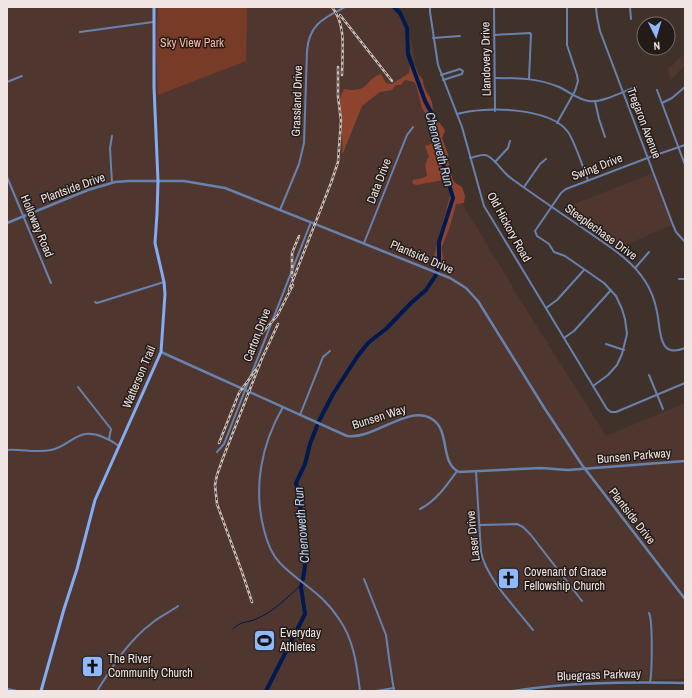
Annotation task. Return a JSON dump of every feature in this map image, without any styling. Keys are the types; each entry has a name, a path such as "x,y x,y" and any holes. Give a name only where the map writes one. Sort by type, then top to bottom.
{"main road":[{"name":"Watterson Trail","path":"41,691 77,569 92,508 118,446 162,352 165,294 164,282 155,243 158,181 154,87 154,7"}],"street":[{"name":"Grassland Drive","path":"280,210 299,164 304,144 309,38 314,28 321,20 345,7"},
{"name":"Old Hickory Road","path":"430,7 436,61 462,127 484,206 608,411 612,413 657,395"},
{"name":"Llandovery Drive","path":"494,7 495,111"},
{"path":"558,123 577,87 578,79 568,45 567,7"},
{"name":"Tregaron Avenue","path":"596,7 596,17 600,31 675,230 685,242"},
{"path":"630,7 631,19"},
{"path":"80,32 154,22"},
{"path":"494,35 531,34 529,79"},
{"path":"433,38 460,36"},
{"path":"441,75 460,69 463,71 462,74 443,80"},
{"path":"7,82 22,76"},
{"path":"495,78 529,79 553,85 587,101 595,101 636,87"},
{"path":"662,103 672,98 685,87"},
{"path":"657,90 685,165"},
{"path":"595,101 599,119 606,137"},
{"path":"457,114 468,111 528,112 544,116 558,123 566,129 570,136 588,180"},
{"name":"Data Drive","path":"364,243 405,138 413,127"},
{"path":"112,136 110,148 112,183"},
{"path":"495,163 508,148 510,141"},
{"name":"Swing Drive","path":"585,269 565,256 554,252 549,244 537,236 535,232 551,206 564,190 685,145"},
{"name":"Steeplechase Drive","path":"470,158 485,155 510,178 612,248 635,268 648,285 655,302 661,342 671,350 678,351 684,348"},
{"path":"524,188 540,164 546,159"},
{"name":"Holloway Road","path":"7,177 51,283"},
{"name":"Plantside Drive","path":"7,223 88,190 112,183 129,181 192,182 216,186 280,210 430,269 459,283 478,301 550,417 585,469 685,599"},
{"name":"Carton Drive","path":"217,452 224,444 311,222"},
{"path":"635,268 649,252"},
{"path":"546,308 557,300 585,269 611,290 626,319 627,334 624,350 614,368 594,386"},
{"path":"679,279 685,279"},
{"path":"95,302 97,303 164,282"},
{"path":"564,338 574,331 611,290"},
{"path":"606,344 624,350"},
{"path":"300,415 321,362 330,351"},
{"name":"Bunsen Way","path":"162,352 340,434 350,436 362,435 411,416 427,416 434,420 439,427 451,466 457,471"},
{"path":"649,375 663,409"},
{"path":"657,395 685,383"},
{"path":"78,387 111,429 109,439"},
{"path":"283,407 268,440 260,474 259,504 265,537 271,551 278,561 322,597 340,619 353,648 360,691"},
{"path":"7,450 49,451 77,436 87,434 99,435 109,439 118,446"},
{"name":"Bunsen Parkway","path":"585,469 685,461"},
{"path":"420,509 427,506 446,486 457,471 476,472 540,468 568,470 585,469"},
{"name":"Laser Drive","path":"476,472 481,552 487,569 533,630"},
{"path":"480,525 514,524 523,527 582,601"},
{"path":"364,579 386,635 394,690 376,691"},
{"path":"97,691 124,651 137,636 153,622 178,606"},
{"path":"649,613 652,621 652,669 650,682"},
{"name":"Bluegrass Parkway","path":"513,691 575,684 650,682 685,683"},
{"path":"7,689 16,691"}],"shaded area":[{"path":"7,7 391,7 408,25 425,110 443,177 465,208 521,301 606,436 685,403 685,679 567,682 501,691 7,691"},
{"path":"685,53 685,66 671,79 668,69"},
{"path":"410,65 415,66 423,80 424,87 431,100 434,116 445,131 442,138 448,154 449,169 454,182 462,187 465,196 464,203 456,204 442,247 444,263 441,268 432,264 450,196 449,187 446,181 443,180 416,185 412,183 413,180 427,176 425,164 429,157 425,146 434,143 435,140 427,116 422,108 414,82 405,80 401,85 396,85 392,90 380,92 362,106 342,153 339,108 341,95 344,89 352,90 362,88 376,76 381,74 386,83 392,84 409,73"},
{"path":"653,173 672,225 616,249 566,215 574,204"}],"green space":[{"name":"Sky View Park","path":"158,7 247,7 246,61 158,95 156,45"}],"waterway":[{"name":"Chenoweth Run","path":"319,421 333,394 368,343 387,328 426,290 436,275 439,260 439,242 453,198 439,150 431,112 425,101 408,54 407,28 400,13 394,7"},
{"name":"Chenoweth Run","path":"303,579 305,566 303,534 299,496 296,483 305,464 310,444 317,426"},
{"name":"Chenoweth Run","path":"266,691 305,614 301,587 302,583"},
{"path":"233,629 241,623 262,616 280,604 301,585"}],"railway":[{"path":"332,7 337,14 342,31 342,75"},
{"path":"340,15 392,81"},
{"path":"289,290 338,162 341,120 338,97 338,67"},
{"path":"292,277 292,253 299,236"},
{"path":"253,347 261,334 277,316 293,285"},
{"path":"219,443 239,393 258,367 278,324"},
{"path":"252,602 217,504 215,485 223,458 261,361"}],"place":[{"name":"Covenant of Grace Fellowship Church","path":"509,579"},
{"name":"Everyday Athletes","path":"265,640"},
{"name":"The River Community Church","path":"93,666"}]}
